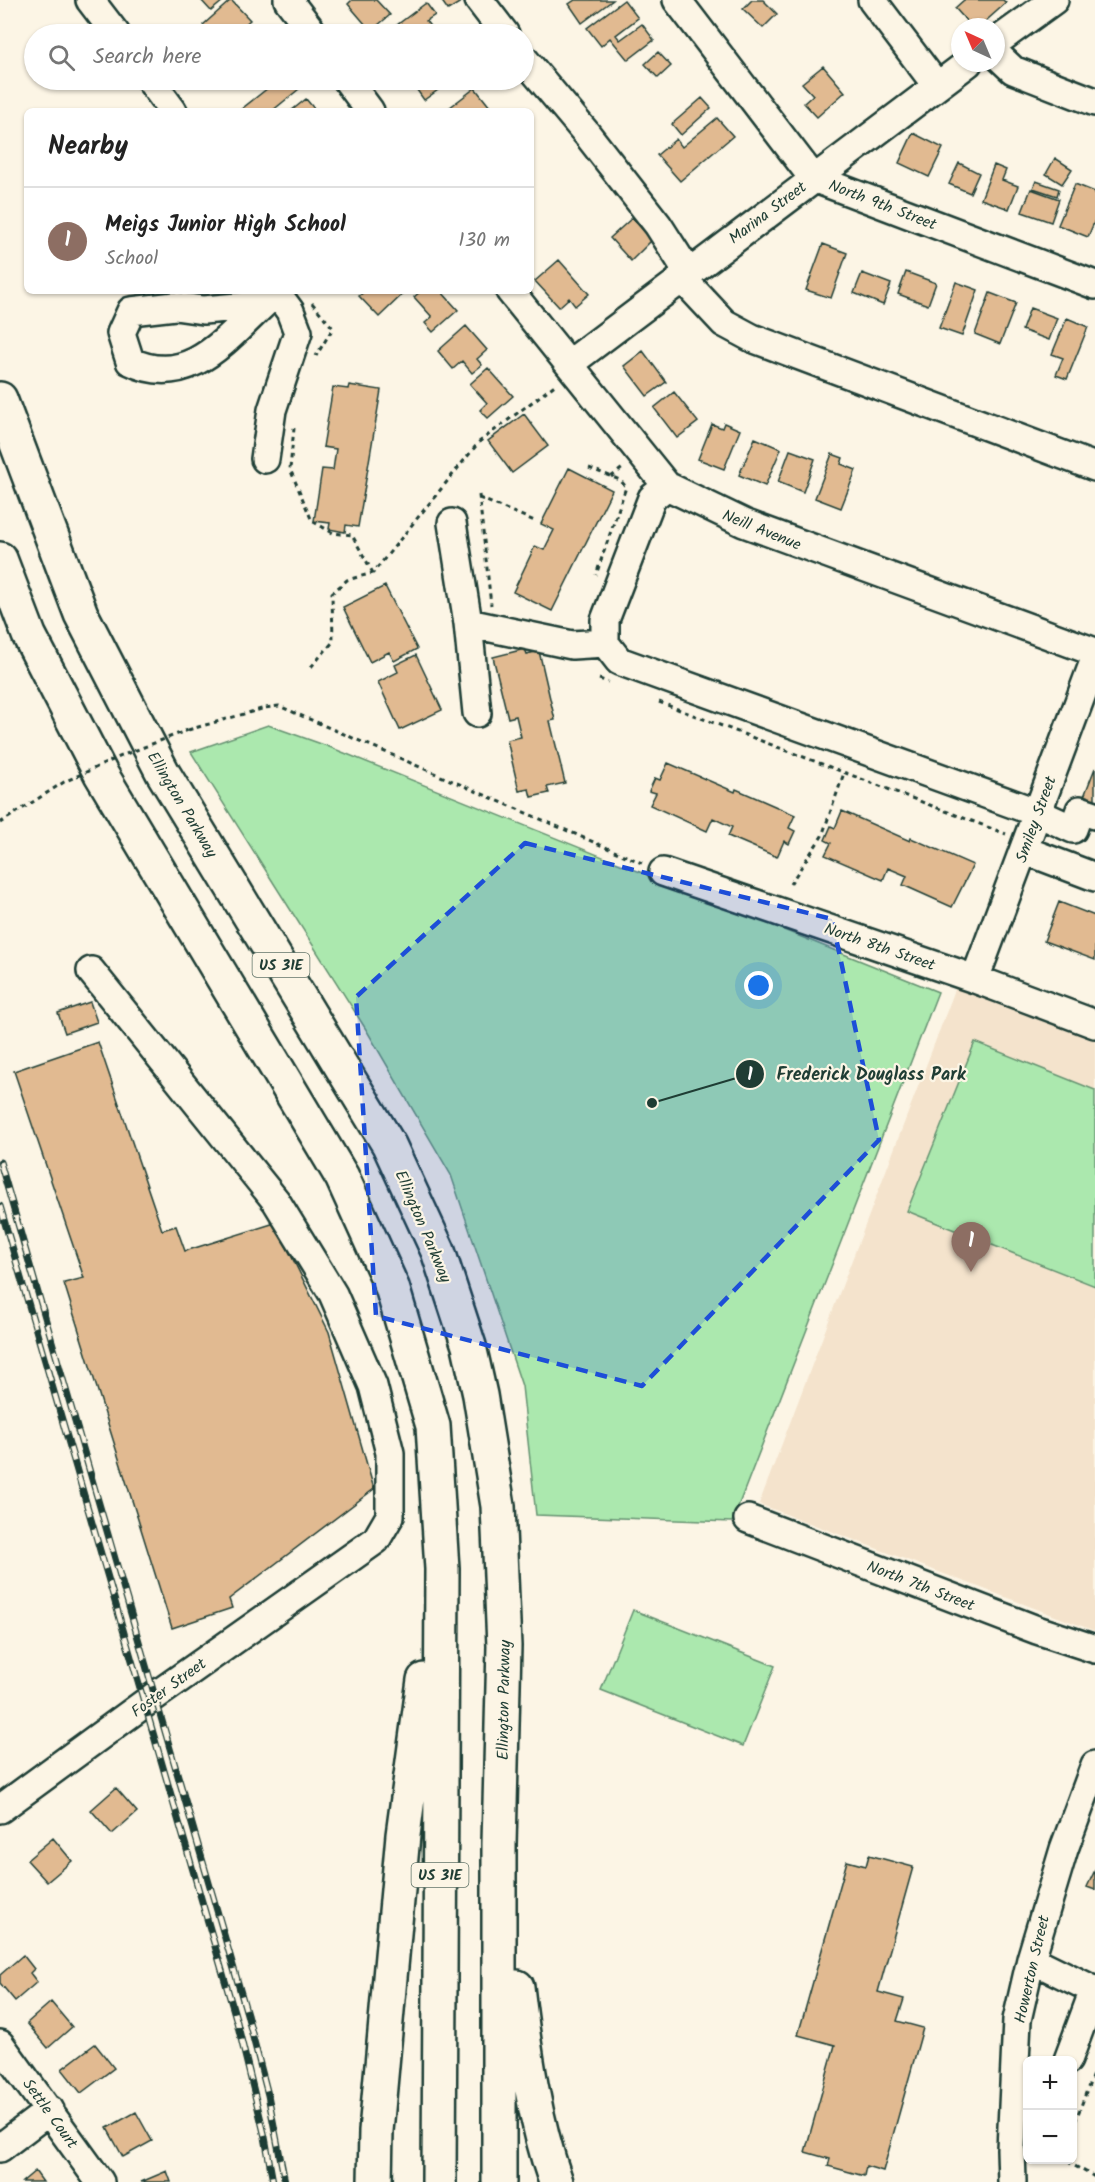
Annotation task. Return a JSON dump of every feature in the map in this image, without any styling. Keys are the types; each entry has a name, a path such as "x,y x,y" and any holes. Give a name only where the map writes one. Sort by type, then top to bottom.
{"highway":[{"name":"Ellington Parkway","path":"0,399 81,614 163,774 389,1145 438,1251 471,1356 498,1506 504,1646 499,1844 499,2182"},
{"name":"US 31E","path":"0,559 29,634 101,774 342,1177 392,1287 433,1426 442,1569 439,2182"},
{"path":"375,2182 376,2131 403,1835 442,1569"},
{"path":"499,1844 524,2047 542,2141 556,2182"}],"street":[{"path":"90,0 108,24"},
{"path":"288,0 306,24"},
{"path":"479,0 497,24"},
{"name":"North 9th Street","path":"677,0 813,178 1095,285"},
{"path":"872,0 937,86"},
{"path":"1005,35 1054,0"},
{"path":"1005,62 1013,70 1095,102"},
{"path":"534,71 658,225 685,275 724,323 752,338 1095,466"},
{"name":"Marina Street","path":"563,373 685,275 956,72"},
{"path":"157,90 171,108"},
{"path":"354,90 368,108"},
{"name":"Neill Avenue","path":"512,294 563,373 667,486 744,523 1095,652"},
{"path":"272,296 207,357 165,371 148,370 130,361 121,333 131,311 175,306 203,310 272,296"},
{"path":"265,459 272,410 298,332 290,311 272,296"},
{"path":"667,486 652,498 604,620 605,644 619,661 1038,813 1088,827"},
{"path":"452,523 468,623 477,712"},
{"path":"468,623 572,645 605,644"},
{"name":"Smiley Street","path":"975,979 1016,843 1038,813 1095,659"},
{"path":"1016,843 1095,877"},
{"name":"North 8th Street","path":"663,872 975,979 1095,1024"},
{"name":"Foster Street","path":"0,1809 150,1699 376,1540 390,1516 390,1453 373,1386 333,1294 276,1201 91,971"},
{"name":"North 7th Street","path":"748,1519 1037,1630 1095,1649"},
{"name":"Howerton Street","path":"1012,2182 1011,2148 1017,2020 1031,1959 1064,1849 1095,1765"},
{"path":"1031,1959 1094,1990 1070,2056"},
{"name":"Settle Court","path":"0,2044 100,2182"},
{"path":"0,2148 50,2110"}],"path":[{"path":"307,297 333,328 315,357"},
{"path":"311,668 333,642 332,593 347,580 373,573 479,442 563,373"},
{"path":"294,427 290,469 312,521 333,533 352,535 373,573"},
{"path":"611,477 625,467"},
{"path":"589,468 620,480 626,488 596,576"},
{"path":"491,606 479,496 537,522"},
{"path":"600,679 611,683"},
{"path":"655,700 844,772 1016,843"},
{"path":"0,823 64,782 126,754 188,730 279,706 663,872"},
{"path":"790,884 822,836 844,772"},
{"path":"1077,2117 1095,2069"},
{"path":"1071,2164 1095,2177 1092,2182"}],"highlighted area":[{"path":"525,843 832,919 879,1140 642,1386 376,1316 356,997"}],"shaded area":[{"path":"956,987 1095,1039 1095,1631 759,1504"}],"green space":[{"path":"268,725 327,746 938,992 732,1522 536,1515 522,1386 451,1175 367,1031 191,752"},
{"path":"975,1042 1095,1090 1095,1286 907,1211"},
{"path":"633,1610 775,1666 743,1746 601,1690"}],"building":[{"path":"201,0 224,0 211,11"},
{"path":"231,0 250,20 245,24 204,24"},
{"path":"352,0 376,0 390,15 379,24 365,24 348,4"},
{"path":"441,0 464,0 448,10"},
{"path":"575,0 613,0 582,23 569,4"},
{"path":"624,0 638,18 616,35 620,40 642,24 654,40 628,60 610,38 601,46 587,28"},
{"path":"752,0 763,0 777,14 763,28 743,9"},
{"path":"964,0 1003,0 1006,3 989,18 964,18 955,8"},
{"path":"426,3 435,15 426,21 428,24 398,24"},
{"path":"658,52 671,66 658,78 645,64"},
{"path":"823,66 845,92 817,117 804,103 813,95 802,83"},
{"path":"265,90 298,90 276,108 243,108"},
{"path":"417,90 438,90 424,100"},
{"path":"472,90 477,90 490,107 489,108 449,108"},
{"path":"702,98 711,108 681,135 672,124"},
{"path":"306,99 314,108 295,108"},
{"path":"717,118 733,136 680,181 657,155 676,139 682,147"},
{"path":"913,133 943,148 929,177 899,163"},
{"path":"1055,158 1072,169 1062,184 1046,174"},
{"path":"959,163 979,173 970,193 949,184"},
{"path":"994,165 1006,170 1002,180 1018,186 1009,209 981,199"},
{"path":"1036,181 1059,189 1057,196 1033,188"},
{"path":"1075,184 1095,192 1095,220 1088,237 1058,225"},
{"path":"1031,189 1059,199 1051,222 1022,212"},
{"path":"632,218 652,240 631,261 610,238"},
{"path":"823,244 847,253 831,298 806,290"},
{"path":"559,260 589,294 575,306 569,298 559,307 535,281"},
{"path":"906,272 936,283 928,305 898,294"},
{"path":"862,273 891,284 883,305 854,293"},
{"path":"956,282 978,290 962,336 939,328"},
{"path":"990,293 1016,303 1000,344 975,334"},
{"path":"361,294 403,294 379,317 359,296"},
{"path":"418,294 444,294 458,310 433,332 425,323 432,317 414,297"},
{"path":"1030,308 1057,318 1049,340 1022,330"},
{"path":"1067,318 1088,327 1067,379 1056,375 1063,358 1052,354"},
{"path":"466,326 487,350 477,359 482,365 472,373 462,361 453,369 438,351"},
{"path":"643,351 666,382 647,396 624,366"},
{"path":"488,368 513,396 488,418 480,410 487,403 470,384"},
{"path":"349,385 381,390 358,527 346,525 345,532 329,529 330,523 314,521 322,469 333,470 336,449 323,447 333,387 348,389"},
{"path":"674,392 698,422 677,438 654,408"},
{"path":"524,414 548,446 512,473 488,441"},
{"path":"724,423 740,430 724,469 698,459 712,424 722,428"},
{"path":"755,438 781,449 765,486 739,475"},
{"path":"790,450 815,459 803,492 778,482"},
{"path":"832,454 843,458 841,464 856,470 841,508 815,498"},
{"path":"569,468 612,490 552,611 513,592 535,546 544,550 554,530 541,524"},
{"path":"385,586 417,649 394,661 389,652 370,662 343,607"},
{"path":"525,649 527,654 539,651 555,720 550,721 565,783 547,787 549,793 531,797 529,789 519,791 507,740 521,737 516,716 508,718 493,657"},
{"path":"416,655 442,710 400,730 378,682 398,672 395,665"},
{"path":"668,763 795,815 789,828 795,831 789,844 784,841 777,857 728,836 732,827 713,818 707,831 650,805 656,793 649,791 655,778 660,780"},
{"path":"1095,768 1095,803 1083,799"},
{"path":"842,811 910,841 911,838 973,865 952,907 903,885 907,876 888,868 883,880 825,855 831,843 825,840 831,826 835,828"},
{"path":"1059,902 1095,916 1095,960 1044,941"},
{"path":"90,1002 97,1022 65,1033 58,1013"},
{"path":"98,1042 162,1230 176,1226 185,1251 275,1223 329,1332 374,1489 229,1599 232,1608 172,1628 64,1283 84,1278 14,1071"},
{"path":"116,1788 137,1812 112,1834 91,1810"},
{"path":"53,1838 72,1861 47,1882 27,1860"},
{"path":"869,1855 913,1867 878,1992 904,1999 897,2021 923,2028 883,2171 866,2166 864,2176 828,2166 830,2159 805,2152 835,2045 798,2035 847,1861 866,1866"},
{"path":"1095,1870 1095,1890 1087,1887"},
{"path":"23,1955 34,1969 30,1973 37,1982 15,2001 0,1983 0,1975"},
{"path":"51,2002 72,2027 48,2048 27,2023"},
{"path":"95,2044 114,2068 81,2093 62,2069"},
{"path":"136,2112 152,2141 123,2157 107,2128"},
{"path":"35,2171 43,2182 22,2182"},
{"path":"167,2171 171,2182 141,2182"}],"railway":[{"path":"0,1162 247,2014 268,2095 285,2182"},
{"path":"0,1206 237,2022 265,2137 273,2182"}],"place":[{"name":"Frederick Douglass Park","path":"652,1103"},
{"name":"Meigs Junior High School","path":"971,1272"}]}
